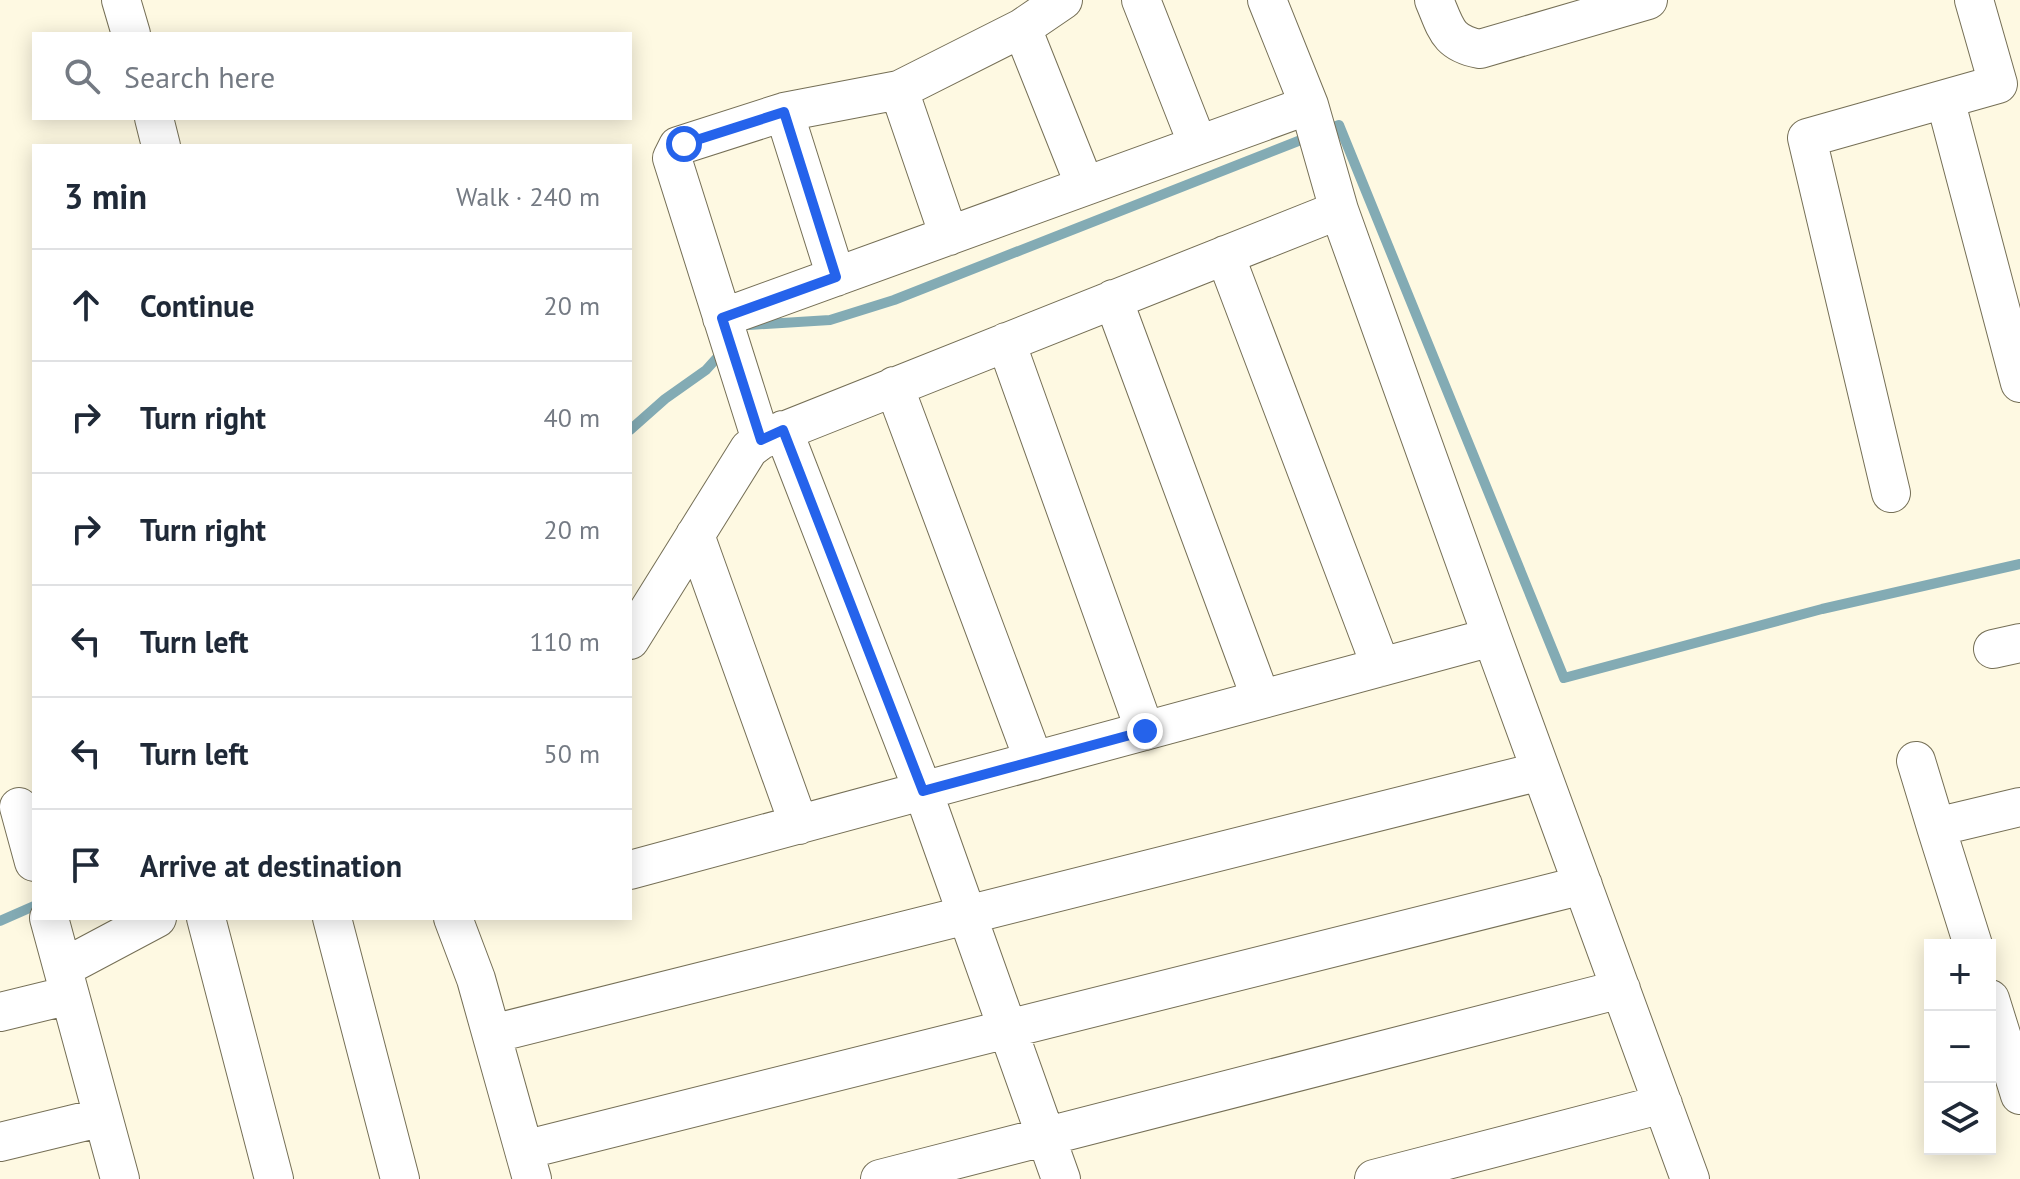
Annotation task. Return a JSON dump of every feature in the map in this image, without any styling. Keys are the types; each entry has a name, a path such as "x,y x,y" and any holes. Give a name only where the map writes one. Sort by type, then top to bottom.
{"street":[{"path":"121,0 130,32"},
{"path":"1061,1179 923,791 722,318 672,158 678,146 784,112 899,90 1022,28 1063,0"},
{"path":"1141,0 1198,145"},
{"path":"1267,0 1309,105 1339,210 1690,1179"},
{"path":"1434,0 1453,38 1463,46 1480,49 1648,0"},
{"path":"1891,493 1807,138 1998,84 1974,0"},
{"path":"1022,28 1085,186"},
{"path":"899,90 949,236"},
{"path":"1945,99 2020,383"},
{"path":"722,318 1309,105"},
{"path":"784,112 836,277"},
{"path":"154,120 160,144"},
{"path":"632,637 749,449 772,435 1339,210"},
{"path":"1225,255 1381,667"},
{"path":"1113,299 1261,699"},
{"path":"1006,342 1145,731"},
{"path":"894,386 1034,761"},
{"path":"695,535 799,825"},
{"path":"632,869 1492,637"},
{"path":"1916,761 1971,939"},
{"path":"492,1034 1541,771"},
{"path":"18,806 32,855"},
{"path":"1936,827 2020,807"},
{"path":"455,920 476,979 528,1164 1008,1029 1583,885"},
{"path":"50,920 120,1179"},
{"path":"0,1012 66,981 154,920"},
{"path":"207,920 274,1179"},
{"path":"333,920 400,1179"},
{"path":"880,1179 1621,989"},
{"path":"1994,1011 2020,1095"},
{"path":"1374,1179 1663,1104"},
{"path":"0,1142 103,1117"}],"waterway":[{"path":"1325,130 1339,125 1564,678 1822,609 2020,564"},
{"path":"749,325 830,320 894,300 1311,136"},
{"path":"632,428 665,399 706,370 724,350"},
{"path":"0,921 32,907"}],"route":[{"path":"684,144 784,112 836,277 722,318 761,440 783,430 923,791 1145,731"}]}
